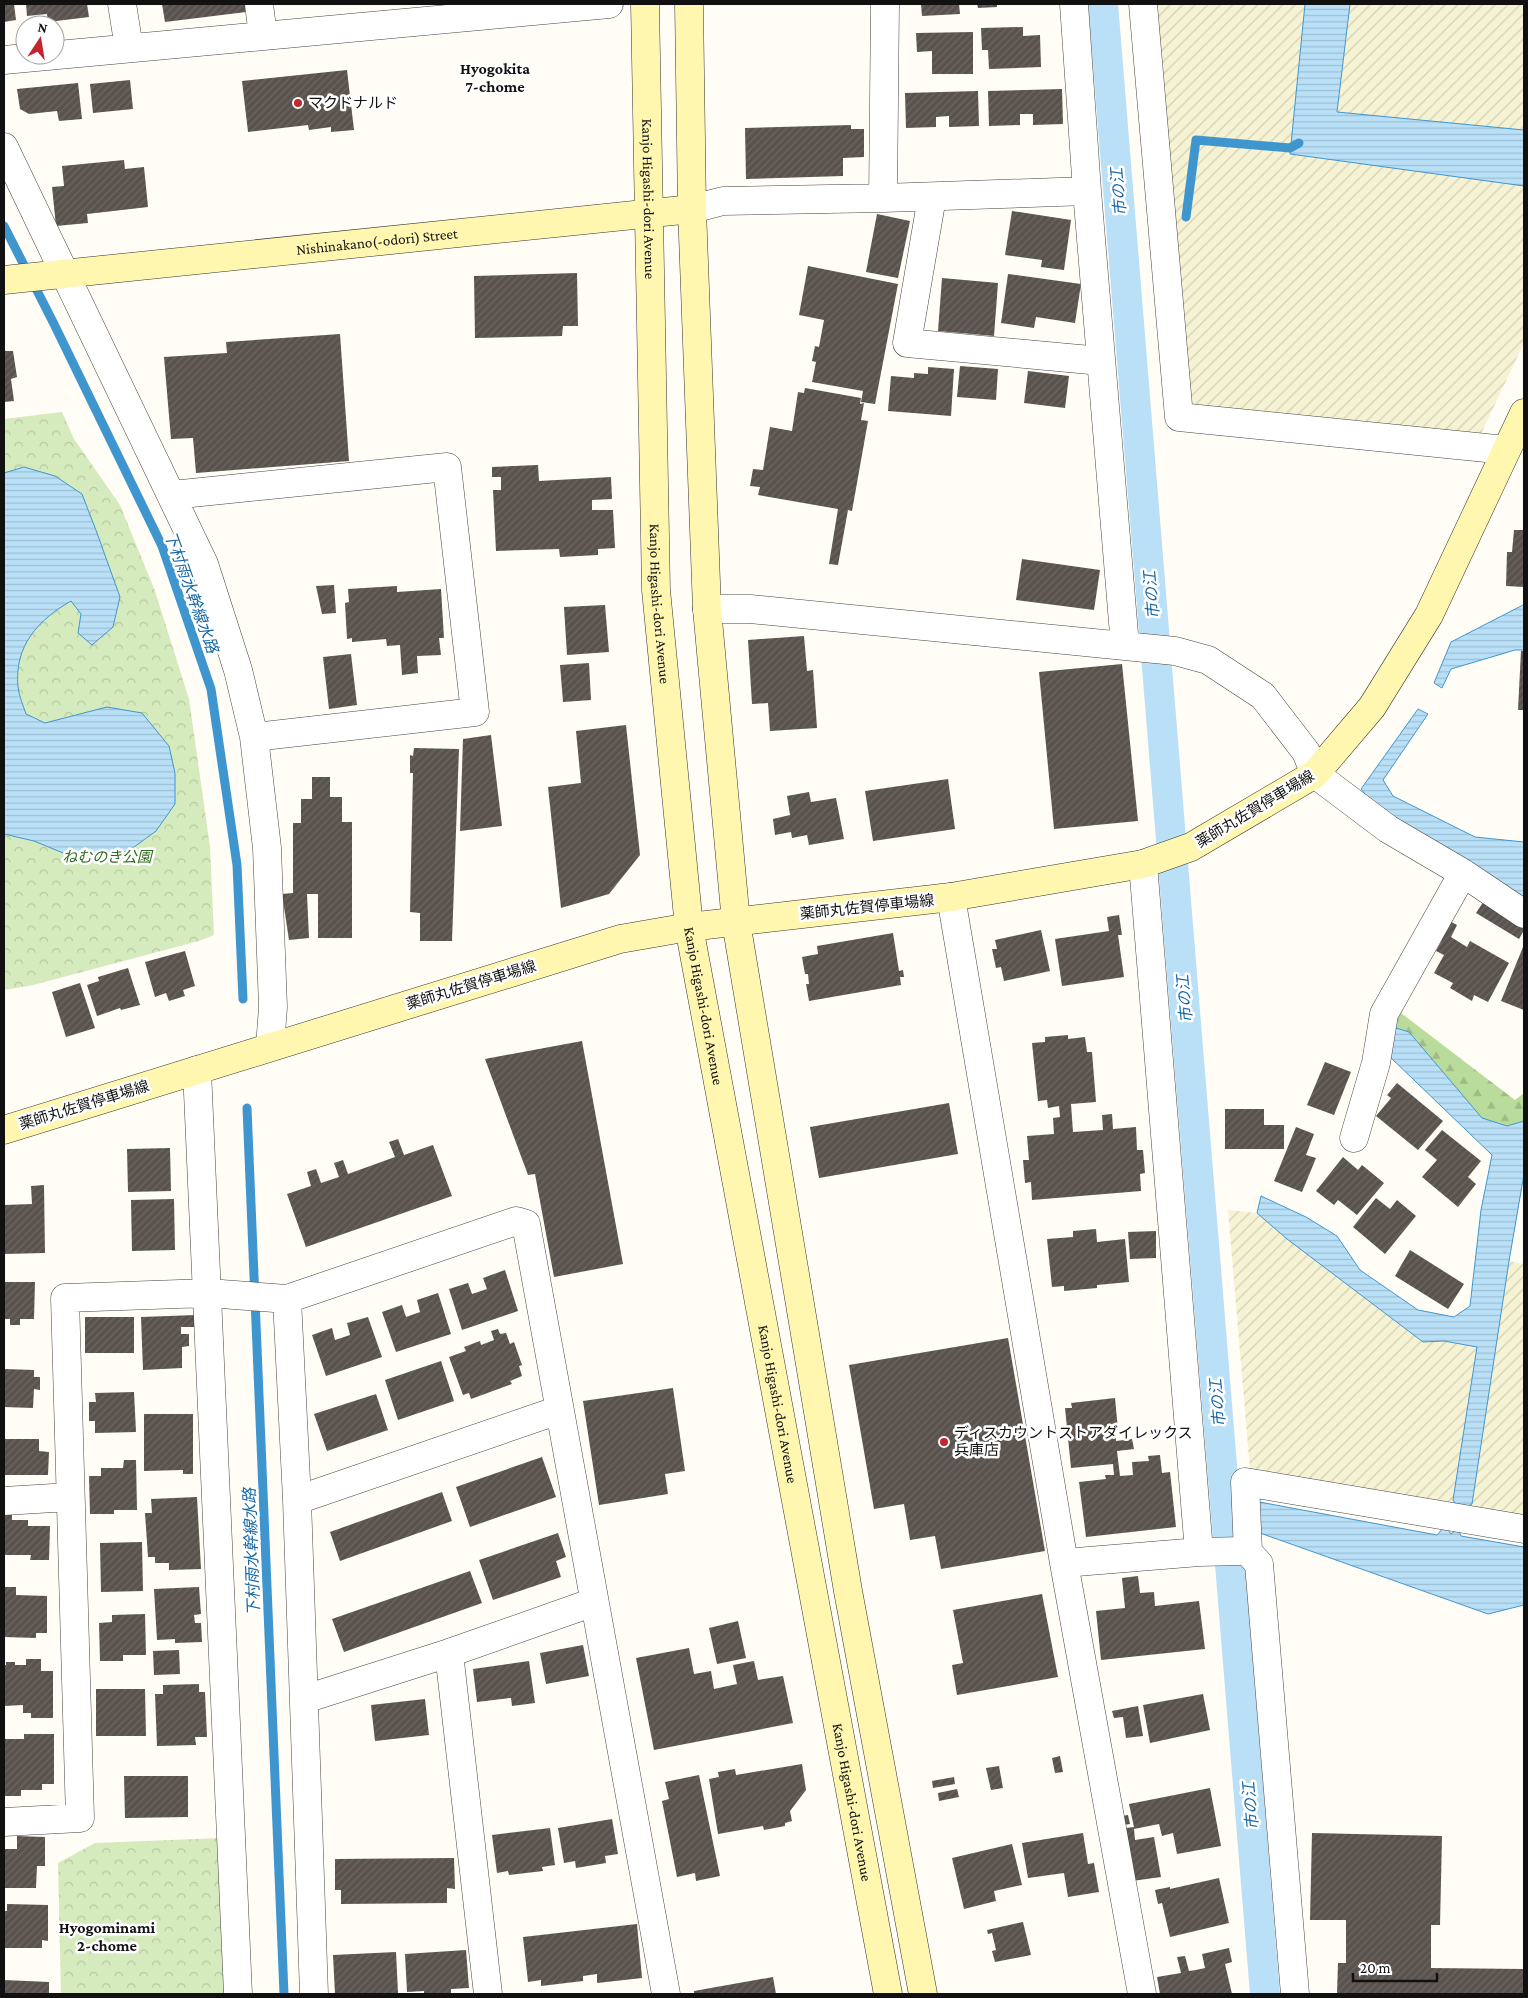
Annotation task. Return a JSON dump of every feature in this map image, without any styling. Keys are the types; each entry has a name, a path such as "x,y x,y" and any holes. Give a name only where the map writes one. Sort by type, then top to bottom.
{"main road":[{"name":"Kanjo Higashi-dori Avenue","path":"645,4 656,590 689,927 888,1994"},
{"path":"689,4 692,209 707,609 736,922 848,1591 923,1994"},
{"name":"Nishinakano(-odori) Street","path":"4,280 692,209"},
{"name":"薬師丸佐賀停車場線","path":"4,1130 620,939 689,927 951,898 1146,863 1191,848 1315,774 1372,707 1429,615 1518,430"}],"street":[{"path":"122,4 129,48"},
{"path":"259,4 263,36"},
{"path":"4,60 263,36 444,11 608,4"},
{"path":"883,198 885,4"},
{"path":"1074,4 1101,361 1129,646"},
{"path":"1143,4 1178,417 1518,430"},
{"path":"4,147 63,274 204,564 238,670 254,737 267,848 273,1007 270,1047"},
{"path":"692,209 723,201 932,197 1087,190"},
{"path":"932,197 907,343 1101,361"},
{"path":"172,495 447,467 475,712 254,737"},
{"path":"707,609 760,610 1129,646 1175,651 1208,660 1263,696 1306,752 1315,774 1388,829 1463,873 1524,914"},
{"path":"1146,863 1203,1552"},
{"path":"1354,1138 1376,1062 1384,1014 1463,873"},
{"path":"951,898 1064,1563 1142,1994"},
{"path":"205,1067 218,1294 238,1994"},
{"path":"4,1822 80,1818 65,1298 218,1294 287,1299 516,1221 526,1224 666,1994"},
{"path":"287,1299 298,1500 314,1994"},
{"path":"298,1500 559,1410"},
{"path":"1245,1551 1244,1482 1524,1529"},
{"path":"4,1500 70,1497"},
{"path":"1064,1563 1203,1552 1245,1551 1259,1564 1294,1994"},
{"path":"305,1699 449,1653 594,1602"},
{"path":"449,1653 488,1994"}],"shaded area":[{"path":"1152,4 1305,4 1290,154 1524,186 1524,343 1480,436 1186,407"},
{"path":"1350,4 1524,4 1524,130 1337,112"},
{"path":"1228,1210 1257,1213 1423,1342 1444,1341 1477,1347 1453,1500 1446,1503 1250,1470"},
{"path":"1509,1261 1524,1264 1524,1517 1479,1509 1472,1504"}],"green space":[{"name":"ねむのき公園","path":"62,412 74,439 120,505 155,591 189,699 210,847 214,935 199,941 33,985 4,990 4,419"},
{"path":"1397,1010 1515,1100 1524,1093 1524,1121 1507,1126 1482,1118 1409,1032 1393,1027"},
{"path":"221,1838 228,1994 61,1994 58,1863 95,1843"}],"water":[{"path":"1305,4 1350,4 1337,112 1524,130 1524,186 1290,154"},
{"path":"24,467 55,476 82,494 120,597 113,627 92,645 78,633 81,614 71,601 59,608 39,626 24,647 18,672 20,697 26,714 45,723 107,707 142,713 169,746 175,773 175,804 156,831 130,850 101,859 68,855 34,841 4,834 4,473"},
{"path":"1523,605 1524,650 1515,650 1451,669 1442,688 1434,683 1451,642"},
{"path":"1418,709 1428,714 1383,780 1393,796 1475,837 1524,842 1524,898 1448,848 1399,836 1361,789"},
{"path":"1393,1027 1409,1032 1482,1118 1507,1126 1524,1121 1524,1174 1472,1504 1460,1510 1453,1500 1477,1347 1444,1341 1423,1342 1287,1239 1257,1213 1261,1196 1306,1217 1337,1236 1360,1270 1418,1310 1454,1317 1470,1306 1481,1210 1492,1155 1389,1056"},
{"path":"1254,1501 1437,1535 1445,1526 1451,1534 1458,1529 1461,1536 1524,1547 1524,1605 1488,1614 1260,1533"}],"building":[{"path":"4,4 14,4 15,20 4,22"},
{"path":"26,4 87,4 89,17 65,20 65,15 27,15"},
{"path":"162,4 245,4 246,12 165,22"},
{"path":"921,4 959,4 960,14 922,16"},
{"path":"977,4 997,4 997,7 978,8"},
{"path":"1023,27 1023,36 1040,35 1041,67 989,69 988,50 982,50 981,28"},
{"path":"973,32 973,74 932,74 932,51 917,52 916,33"},
{"name":"マクドナルド","path":"347,70 354,130 331,132 331,127 309,130 308,125 248,132 242,81"},
{"path":"130,80 133,109 93,113 90,84"},
{"path":"78,83 82,119 59,121 57,111 29,114 20,109 17,89"},
{"path":"1062,89 1063,124 1033,125 1033,114 1020,114 1020,125 989,126 988,91"},
{"path":"978,91 979,126 949,127 949,116 936,117 936,127 906,128 905,93"},
{"path":"851,125 851,129 864,129 864,157 843,158 843,176 746,179 745,128"},
{"path":"124,160 125,169 144,167 148,207 87,214 88,223 56,226 52,187 64,186 62,166"},
{"path":"1012,211 1071,220 1064,270 1041,267 1042,260 1005,255"},
{"path":"877,214 910,221 898,278 866,272"},
{"path":"808,266 898,284 875,404 861,402 863,391 812,382 816,362 812,361 815,346 819,347 824,320 799,315"},
{"path":"577,273 578,326 563,326 562,336 475,338 474,276"},
{"path":"1008,274 1081,284 1075,323 1036,317 1034,328 1001,323"},
{"path":"942,278 998,283 994,336 938,331"},
{"path":"340,334 349,461 196,473 193,438 171,439 164,357 227,353 226,342"},
{"path":"4,351 13,351 17,377 11,379 14,401 4,402"},
{"path":"960,366 998,369 996,400 957,397"},
{"path":"928,367 954,369 951,416 888,411 891,376 914,378 914,373 928,374"},
{"path":"1028,371 1069,376 1065,408 1024,403"},
{"path":"805,388 861,398 860,404 864,403 861,420 868,421 852,511 848,510 838,565 829,564 838,509 758,495 760,487 750,486 753,469 763,470 770,427 792,431 798,392 804,393"},
{"path":"538,465 539,481 611,477 612,499 592,500 592,510 613,510 615,548 598,549 598,555 560,557 559,549 496,551 493,490 501,490 501,477 492,477 492,467"},
{"path":"1514,530 1524,530 1524,587 1506,586 1507,552 1512,552"},
{"path":"1022,559 1100,570 1094,610 1016,600"},
{"path":"334,585 336,613 322,614 316,586"},
{"path":"397,586 397,592 441,589 444,638 439,638 441,655 417,656 418,673 402,675 400,645 387,646 386,639 352,642 352,638 347,639 345,603 349,602 348,589"},
{"path":"605,605 609,652 567,655 564,607"},
{"path":"804,636 807,671 813,670 817,728 770,731 768,703 752,704 748,640"},
{"path":"1521,651 1524,651 1524,710 1518,710"},
{"path":"351,654 357,705 329,709 323,657"},
{"path":"589,663 591,700 563,702 560,665"},
{"path":"1122,664 1138,821 1054,829 1039,672"},
{"path":"626,725 640,855 609,894 561,908 548,787 581,783 576,731"},
{"path":"491,735 502,826 460,831 463,739"},
{"path":"414,748 459,749 452,941 420,941 420,913 410,912 413,773 410,773 410,755 413,756"},
{"path":"312,777 330,777 330,797 342,797 342,822 352,822 352,938 318,938 318,894 307,894 309,938 289,940 282,894 293,893 293,823 301,823 301,799 312,799"},
{"path":"948,779 955,829 873,841 865,791"},
{"path":"809,792 811,802 836,798 844,839 809,845 807,835 792,838 791,832 775,835 773,819 790,815 787,796"},
{"path":"1484,901 1524,925 1524,930 1519,939 1476,913"},
{"path":"1119,915 1122,935 1118,935 1124,977 1062,986 1055,939 1109,931 1107,917"},
{"path":"1446,919 1457,925 1451,937 1467,947 1470,941 1509,963 1488,1002 1474,995 1472,1001 1450,988 1453,983 1434,973 1444,955 1436,951 1442,940 1435,937"},
{"path":"1041,930 1050,971 1004,981 1001,967 996,968 992,949 997,949 995,940"},
{"path":"893,933 899,971 903,970 904,977 900,977 901,985 809,1001 806,984 809,984 808,974 805,974 802,957 818,954 817,946"},
{"path":"1524,947 1524,1010 1501,1001"},
{"path":"185,951 195,986 183,990 185,996 169,1001 166,993 155,997 145,962"},
{"path":"128,968 140,1005 121,1010 120,1008 97,1016 87,985 99,981 98,977"},
{"path":"80,983 95,1028 66,1037 52,992"},
{"path":"1068,1035 1068,1039 1085,1037 1087,1052 1092,1052 1096,1102 1071,1104 1073,1132 1103,1130 1102,1115 1112,1114 1113,1129 1136,1127 1137,1150 1143,1150 1145,1173 1140,1174 1141,1191 1032,1200 1031,1182 1025,1183 1023,1160 1029,1160 1027,1136 1054,1134 1053,1118 1060,1117 1059,1106 1048,1108 1047,1100 1038,1101 1032,1043 1045,1042 1045,1037"},
{"path":"582,1041 623,1264 554,1277 535,1174 528,1175 485,1059"},
{"path":"1325,1062 1351,1072 1334,1115 1307,1105"},
{"path":"1397,1083 1443,1121 1418,1150 1376,1116 1391,1098 1387,1095"},
{"path":"949,1103 958,1154 819,1178 810,1127"},
{"path":"1225,1109 1264,1109 1264,1125 1284,1125 1284,1149 1225,1149"},
{"path":"1296,1127 1314,1134 1306,1155 1316,1158 1302,1192 1274,1181"},
{"path":"1442,1130 1481,1161 1468,1177 1476,1184 1458,1207 1422,1177 1437,1160 1425,1150"},
{"path":"398,1139 404,1155 433,1145 452,1196 306,1247 287,1194 311,1186 307,1172 316,1169 321,1183 339,1177 334,1163 343,1160 348,1174 395,1157 389,1142"},
{"path":"170,1148 171,1191 128,1192 127,1149"},
{"path":"1343,1157 1358,1170 1362,1165 1384,1183 1357,1215 1338,1200 1334,1205 1316,1191"},
{"path":"44,1185 45,1253 4,1254 4,1205 32,1204 31,1186"},
{"path":"1376,1198 1390,1209 1397,1200 1416,1216 1385,1254 1353,1227"},
{"path":"174,1199 175,1250 132,1251 131,1200"},
{"path":"1096,1229 1097,1242 1125,1239 1129,1282 1097,1285 1097,1288 1064,1291 1064,1286 1052,1287 1047,1239 1073,1237 1073,1231"},
{"path":"1156,1231 1156,1258 1130,1259 1128,1232"},
{"path":"1410,1250 1464,1284 1448,1309 1395,1276"},
{"path":"505,1270 518,1311 462,1330 449,1289 468,1283 472,1294 487,1289 483,1278"},
{"path":"4,1282 35,1282 34,1319 20,1319 20,1325 10,1325 10,1319 4,1319"},
{"path":"438,1293 451,1334 396,1352 382,1312 402,1305 406,1317 420,1312 417,1300"},
{"path":"196,1315 196,1327 181,1327 181,1334 189,1334 189,1346 182,1347 182,1368 143,1370 141,1317"},
{"path":"85,1317 134,1317 134,1353 85,1353"},
{"path":"368,1317 382,1357 326,1376 312,1335 332,1328 335,1340 350,1335 347,1323"},
{"path":"498,1329 500,1334 506,1333 510,1344 514,1342 522,1365 519,1366 522,1376 510,1381 512,1384 471,1399 469,1393 463,1395 449,1357 466,1351 464,1347 480,1341 481,1345 494,1340 491,1331"},
{"name":"ディスカウントストアダイレックス 兵庫店","path":"1008,1338 1045,1551 941,1569 935,1536 910,1540 904,1504 874,1509 849,1365"},
{"path":"441,1361 454,1401 398,1420 385,1380"},
{"path":"4,1369 34,1370 34,1377 40,1377 40,1390 34,1389 33,1408 4,1407"},
{"path":"673,1388 685,1471 665,1474 668,1494 599,1505 583,1401"},
{"path":"134,1392 136,1432 95,1433 95,1421 89,1421 89,1402 96,1402 95,1393"},
{"path":"376,1394 388,1430 327,1451 314,1414"},
{"path":"1115,1398 1118,1430 1115,1430 1116,1441 1132,1439 1134,1449 1117,1451 1120,1476 1133,1475 1132,1462 1149,1461 1148,1456 1160,1455 1162,1473 1170,1472 1176,1527 1086,1537 1079,1482 1106,1479 1105,1475 1114,1475 1113,1464 1071,1468 1065,1408 1072,1408 1071,1403"},
{"path":"144,1414 193,1414 193,1474 183,1474 183,1470 144,1471"},
{"path":"4,1439 39,1439 39,1451 49,1452 48,1475 4,1475"},
{"path":"542,1457 556,1497 470,1527 456,1487"},
{"path":"124,1460 136,1460 137,1510 114,1510 114,1514 90,1514 89,1476 101,1476 101,1468 123,1468"},
{"path":"442,1492 452,1521 340,1561 330,1532"},
{"path":"197,1497 201,1569 169,1570 169,1563 155,1563 155,1557 148,1557 145,1513 152,1513 151,1499"},
{"path":"4,1514 12,1514 12,1520 28,1520 28,1526 50,1526 49,1560 30,1560 31,1555 4,1555"},
{"path":"558,1533 566,1557 556,1561 561,1577 493,1600 479,1560"},
{"path":"142,1542 143,1591 101,1592 100,1543"},
{"path":"470,1571 482,1603 344,1652 332,1619"},
{"path":"1138,1576 1140,1593 1154,1592 1155,1606 1199,1601 1205,1649 1101,1660 1096,1611 1125,1608 1122,1578"},
{"path":"4,1587 16,1587 16,1595 47,1596 47,1633 36,1633 36,1638 4,1637"},
{"path":"199,1587 201,1614 194,1615 195,1623 201,1623 202,1642 175,1643 175,1639 157,1640 154,1589"},
{"path":"1042,1594 1058,1677 957,1695 952,1665 963,1663 953,1610"},
{"path":"145,1614 146,1655 123,1655 123,1661 100,1661 99,1623 112,1622 112,1615"},
{"path":"738,1621 746,1658 717,1664 709,1628"},
{"path":"583,1645 589,1676 546,1684 540,1653"},
{"path":"689,1648 694,1674 711,1671 714,1689 737,1684 733,1665 754,1661 758,1680 783,1676 793,1723 654,1750 636,1658"},
{"path":"179,1650 180,1674 154,1675 153,1651"},
{"path":"26,1659 41,1659 41,1671 53,1671 53,1718 31,1718 31,1713 23,1713 23,1705 4,1706 4,1665 6,1665 6,1662 15,1662 15,1665 26,1665"},
{"path":"529,1661 535,1703 512,1706 511,1698 477,1702 473,1669"},
{"path":"199,1684 199,1692 205,1692 207,1737 195,1737 196,1745 157,1746 155,1694 163,1694 163,1685"},
{"path":"96,1689 145,1689 146,1736 96,1736"},
{"path":"1203,1694 1210,1730 1150,1743 1143,1705"},
{"path":"425,1699 429,1735 375,1741 371,1705"},
{"path":"1138,1706 1143,1736 1126,1738 1123,1717 1114,1718 1112,1711"},
{"path":"24,1734 54,1734 54,1784 42,1784 42,1790 21,1790 21,1796 4,1796 4,1739 24,1739"},
{"path":"1060,1756 1063,1772 1055,1773 1052,1758"},
{"path":"802,1764 806,1790 790,1811 792,1821 785,1823 785,1826 764,1830 763,1826 718,1834 709,1779 719,1777 718,1772 735,1769 736,1775"},
{"path":"999,1766 1003,1788 991,1790 986,1768"},
{"path":"699,1775 720,1876 696,1881 695,1873 677,1877 662,1801 669,1799 665,1782"},
{"path":"124,1776 188,1776 188,1817 125,1818"},
{"path":"954,1777 955,1784 933,1788 932,1781"},
{"path":"1210,1788 1221,1846 1177,1854 1173,1833 1162,1836 1159,1824 1134,1829 1135,1840 1154,1837 1161,1877 1132,1881 1126,1828 1134,1827 1129,1804"},
{"path":"957,1789 959,1797 939,1801 938,1793"},
{"path":"1128,1815 1130,1824 1124,1825 1122,1816"},
{"path":"612,1819 618,1854 605,1856 606,1863 576,1868 575,1861 564,1863 558,1828"},
{"path":"550,1828 555,1865 542,1867 543,1871 509,1875 508,1871 497,1873 492,1835"},
{"path":"1083,1833 1088,1864 1094,1863 1099,1892 1068,1897 1064,1873 1028,1878 1022,1843"},
{"path":"1312,1833 1442,1836 1440,1925 1431,1925 1431,1968 1524,1969 1524,1994 1337,1994 1338,1963 1346,1963 1346,1920 1310,1920"},
{"path":"17,1836 45,1837 45,1866 37,1866 36,1888 4,1888 4,1849 17,1849"},
{"path":"1012,1844 1022,1885 994,1891 996,1901 964,1909 952,1858"},
{"path":"454,1858 455,1889 447,1888 447,1903 341,1904 341,1890 335,1890 335,1859"},
{"path":"1219,1878 1229,1923 1170,1937 1162,1903 1158,1904 1155,1890 1170,1887 1170,1889"},
{"path":"7,1904 48,1905 48,1941 42,1940 42,1948 4,1948 4,1911 7,1911"},
{"path":"1023,1922 1031,1955 995,1962 992,1951 996,1950 992,1933 988,1934 987,1930"},
{"path":"637,1924 642,1978 597,1983 597,1974 583,1976 583,1981 541,1986 541,1980 528,1982 523,1937"},
{"path":"1229,1948 1232,1962 1225,1964 1232,1994 1160,1994 1157,1977 1181,1973 1177,1957 1185,1956 1189,1971 1196,1970 1205,1968 1202,1954"},
{"path":"466,1950 469,1988 451,1989 451,1994 424,1994 424,1991 407,1992 405,1954"},
{"path":"396,1952 398,1993 335,1994 333,1955"},
{"path":"773,1977 776,1994 694,1994 694,1991"},
{"path":"4,1980 49,1982 49,1994 4,1994"}],"waterway":[{"name":"市の江","path":"1103,4 1265,1994"},
{"path":"1186,217 1196,140 1290,148 1299,143"},
{"name":"下村雨水幹線水路","path":"4,226 162,546 211,689 237,865 243,999"},
{"name":"下村雨水幹線水路","path":"247,1108 284,1994"}],"place":[{"name":"マクドナルド","path":"298,103"},
{"name":"ディスカウントストアダイレックス 兵庫店","path":"944,1442"}],"district":[{"name":"Hyogokita 7-chome","path":"495,77"},
{"name":"Hyogominami 2-chome","path":"107,1936"}]}
